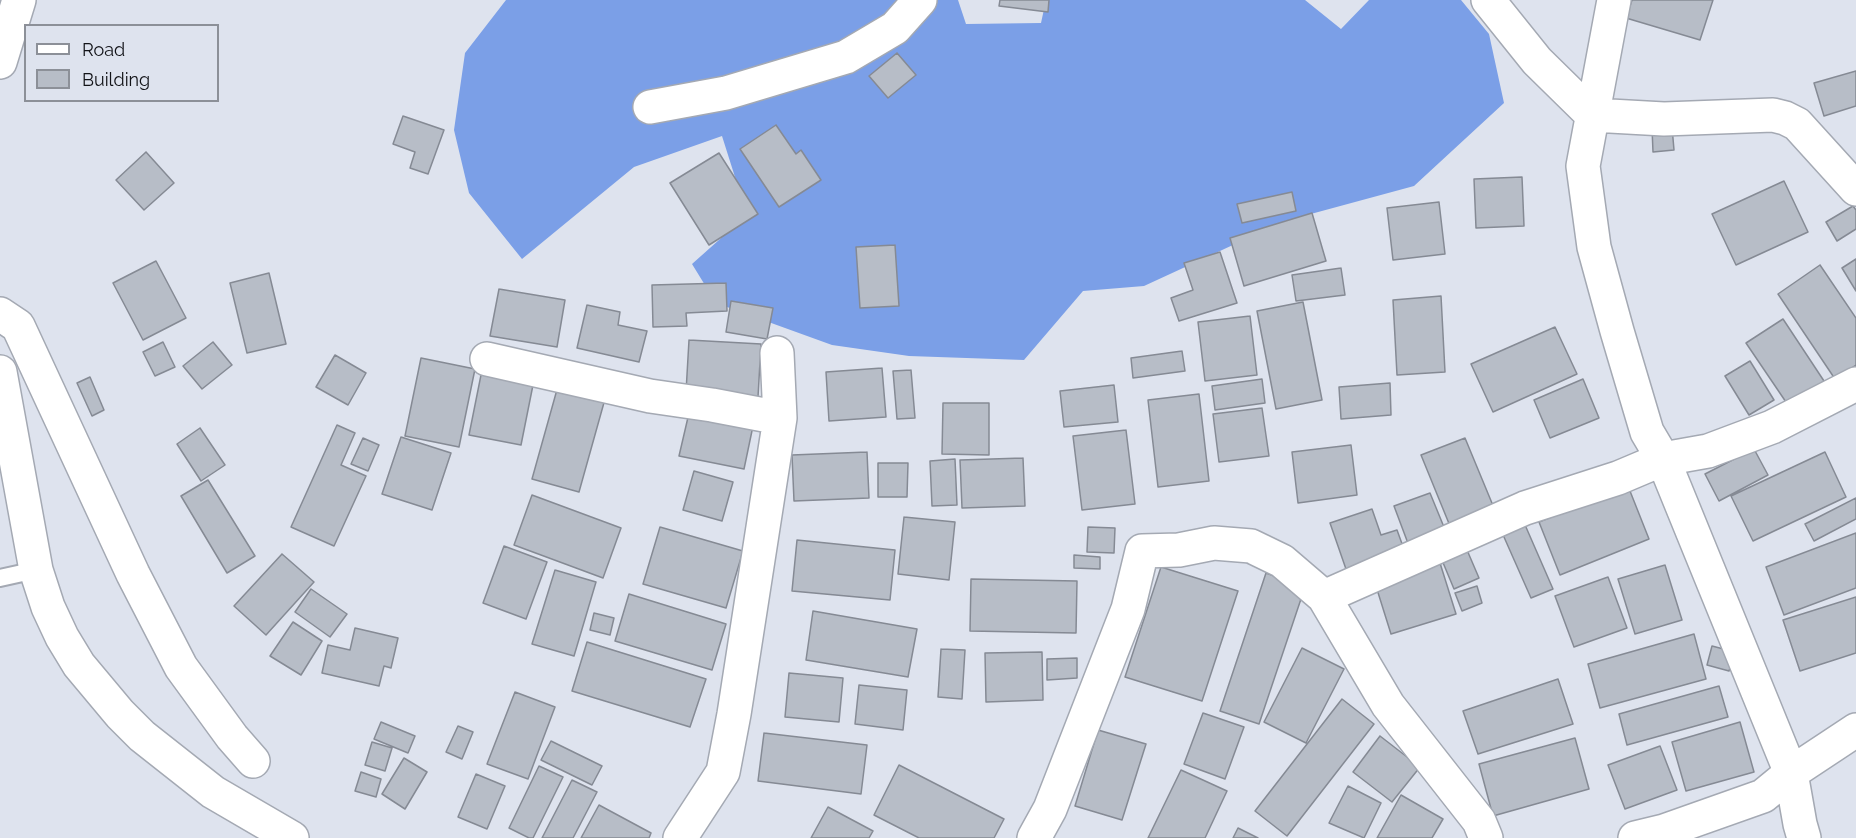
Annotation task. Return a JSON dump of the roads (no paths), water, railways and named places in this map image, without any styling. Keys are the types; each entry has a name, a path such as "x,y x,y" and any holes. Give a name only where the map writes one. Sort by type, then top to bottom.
{"street":[{"path":"0,62 19,0"},
{"path":"650,107 726,93 846,57 895,28 920,0"},
{"path":"1488,0 1537,61 1592,115 1665,119 1779,116 1797,124 1856,189"},
{"path":"1614,0 1583,166 1594,247 1647,432 1663,459 1791,773 1802,831"},
{"path":"0,314 18,326 133,574 181,667 232,737 254,761"},
{"path":"680,838 723,772 780,418 777,352"},
{"path":"487,359 650,396 780,418"},
{"path":"0,372 8,467 48,607 79,665 120,714 142,736 213,792 292,838"},
{"path":"1324,597 1525,508 1618,478 1663,459 1708,451 1772,427 1856,384"},
{"path":"1034,838 1050,809 1128,609 1142,551 1179,550 1214,543 1251,546 1282,561 1324,597 1388,705 1479,821 1486,838"},
{"path":"1635,838 1664,831 1763,796 1791,773 1856,730"},
{"path":"1763,796 1776,814 1802,831"}],"lane":[{"path":"0,578 36,570"}]}
